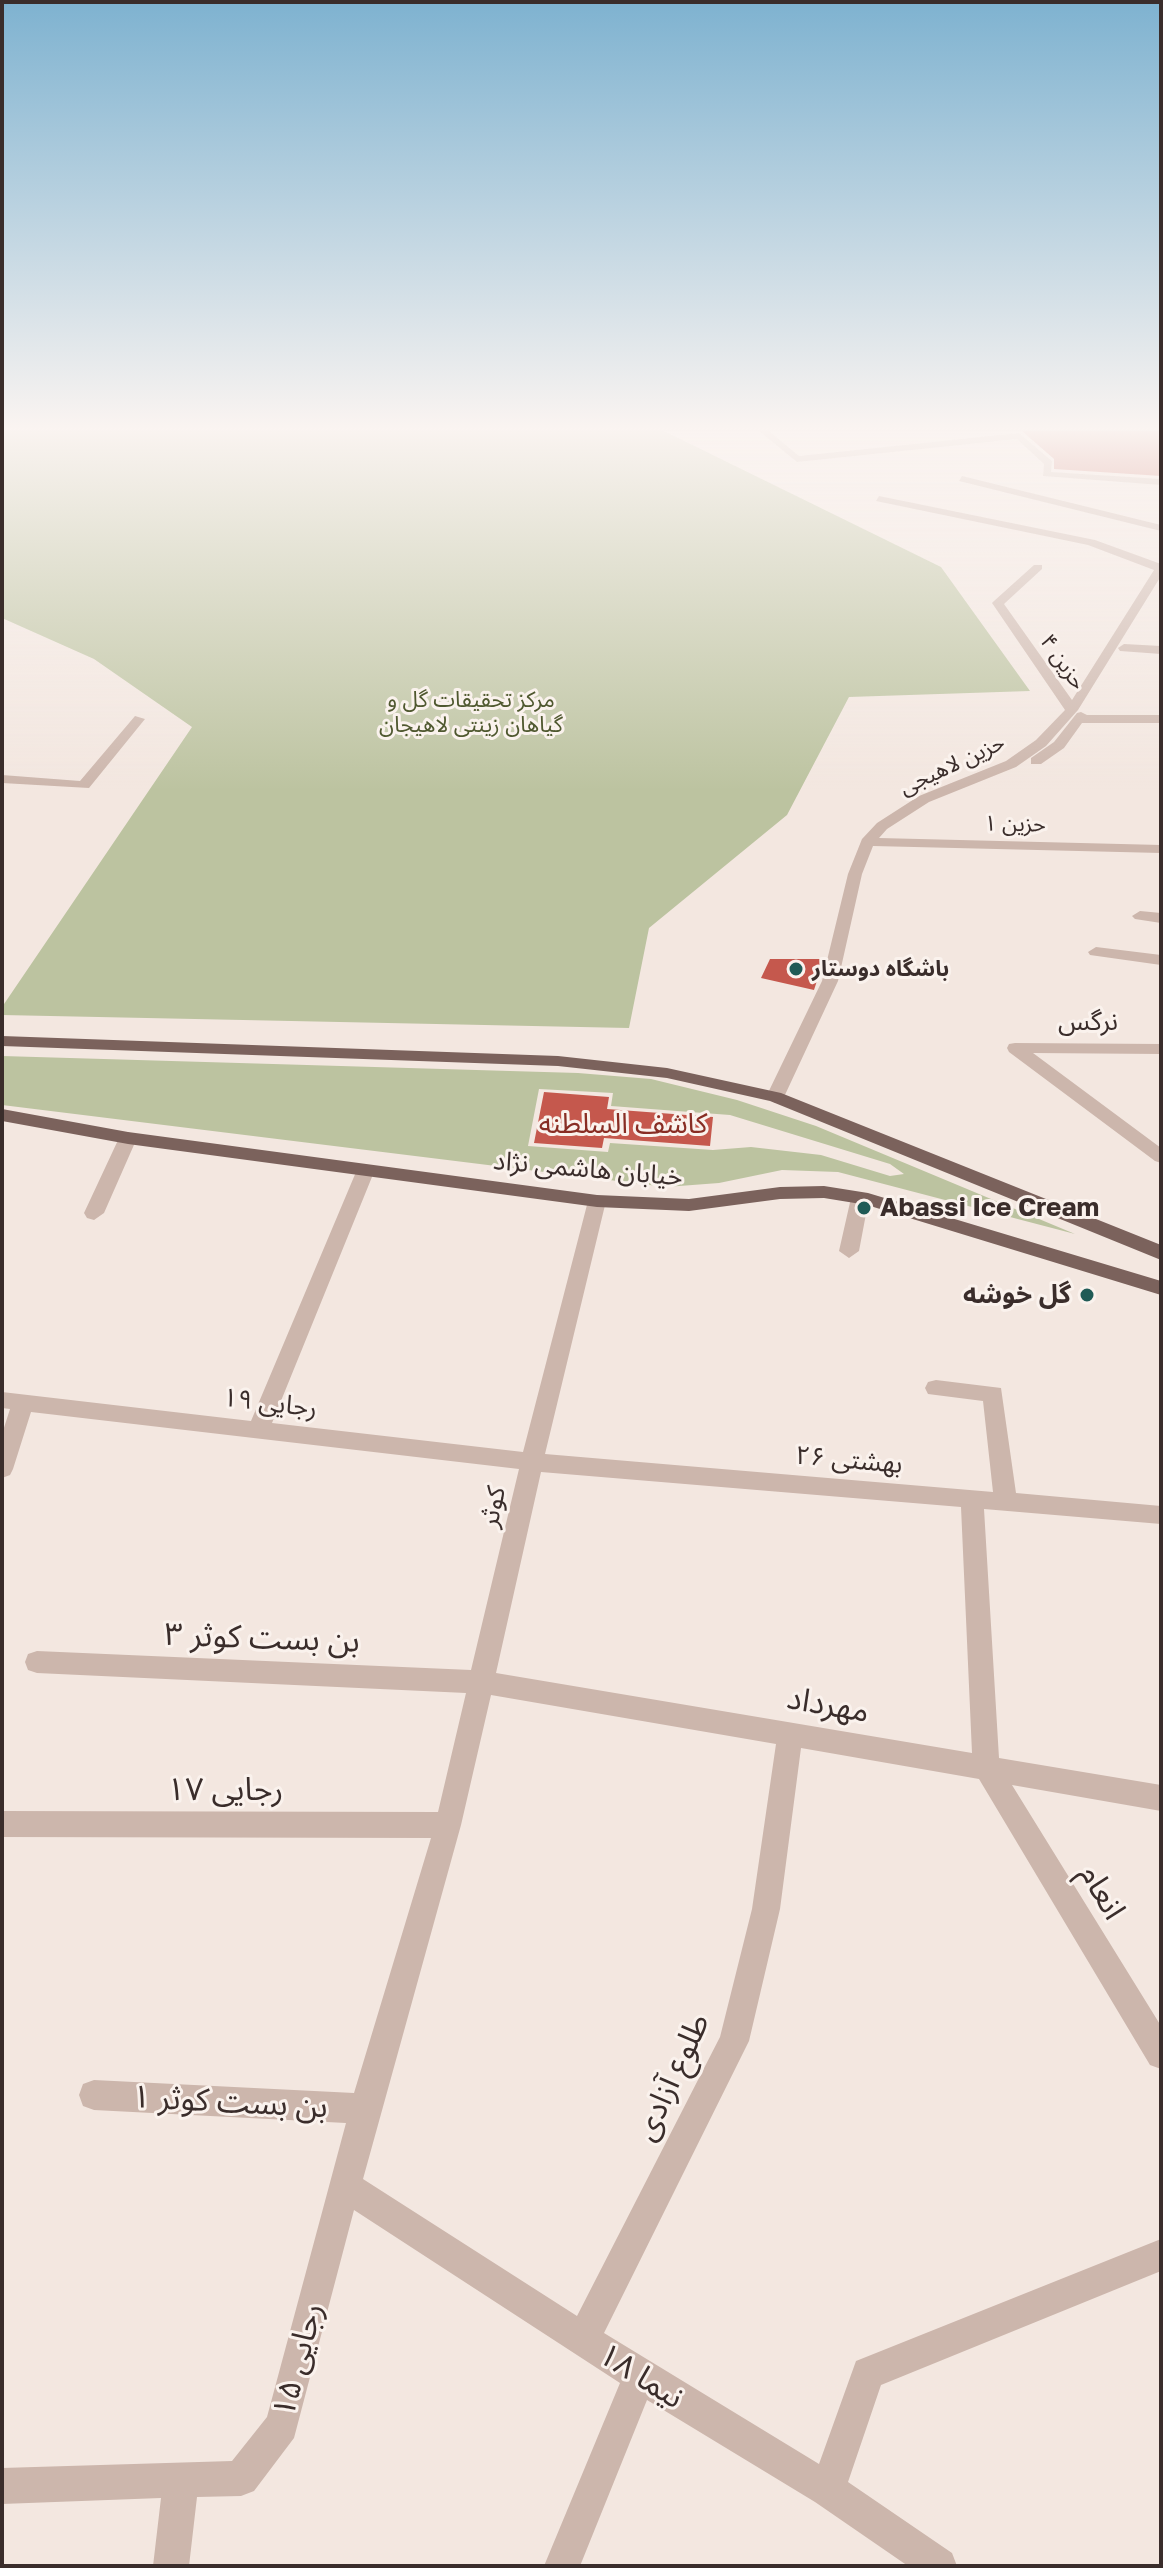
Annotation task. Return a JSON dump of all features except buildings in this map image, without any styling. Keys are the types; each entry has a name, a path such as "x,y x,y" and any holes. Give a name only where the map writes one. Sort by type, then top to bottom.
{"main road":[{"path":"2,1041 558,1061 667,1073 775,1097 1161,1253"},
{"name":"خیابان هاشمی نژاد","path":"2,1115 128,1138 597,1201 689,1205 780,1193 824,1192 860,1198 1161,1288"}],"street":[{"path":"1116,551 1160,568"},
{"name":"حزین ۴","path":"1038,567 998,603 1075,715"},
{"name":"حزین لاهیجی","path":"1075,715 1124,648 1160,568"},
{"name":"حزین لاهیجی","path":"867,842 924,807 1023,769 1059,745 1146,601 1161,586"},
{"path":"1124,648 1161,650"},
{"path":"1075,715 1161,719"},
{"path":"2,779 84,785 139,719"},
{"path":"775,1097 830,981 855,874 867,842"},
{"name":"حزین ۱","path":"867,842 1161,849"},
{"path":"1140,916 1161,918"},
{"path":"1096,952 1161,960"},
{"name":"نرگس","path":"1161,1049 1015,1048 1161,1157"},
{"path":"94,1213 128,1138"},
{"path":"258,1430 365,1172"},
{"path":"849,1251 860,1198"},
{"name":"کوثر","path":"365,2109 448,1825 532,1462 597,1201"},
{"path":"936,1388 993,1394 1006,1502"},
{"path":"2,1469 12,1401"},
{"name":"رجایی ۱۹","path":"12,1401 532,1462"},
{"name":"بهشتی ۲۶","path":"532,1462 1161,1515"},
{"path":"972,1499 986,1766"},
{"name":"بن بست کوثر ۳","path":"37,1662 483,1682"},
{"name":"مهرداد","path":"483,1682 1161,1798"},
{"name":"طلوع آزادی","path":"583,2339 734,2041 766,1909 790,1733"},
{"name":"انعام","path":"986,1766 1161,2054"},
{"name":"رجایی ۱۷","path":"2,1824 448,1825"},
{"name":"بن بست کوثر ۱","path":"94,2095 365,2109"},
{"name":"رجایی ۱۵","path":"2,2486 241,2478 282,2426 365,2109"},
{"name":"نیما ۱۸","path":"344,2185 640,2376 828,2489 939,2566"},
{"path":"828,2489 868,2373 1161,2255"},
{"path":"562,2566 640,2376"},
{"path":"171,2566 181,2480"}],"green space":[{"name":"مرکز تحقیقات گل و گیاهان زینتی لاهیجان","path":"2,551 908,551 941,567 1030,691 849,697 787,815 649,928 629,1028 2,1015 2,1007 192,727 94,659 2,618"},
{"path":"2,1056 578,1073 651,1079 737,1100 816,1126 1075,1234 838,1172 782,1170 719,1183 666,1187 2,1105","holes":["539,1089 613,1093 611,1106 730,1115 890,1164 904,1174 890,1176 821,1155 751,1147 713,1150 610,1143 608,1152 528,1146"]}],"place":[{"name":"باشگاه دوستار","path":"796,969"},
{"name":"Abassi Ice Cream","path":"864,1208"},
{"name":"گل خوشه","path":"1087,1295"}],"district":[{"name":"کاشف السلطنه","path":"623,1124"}]}
